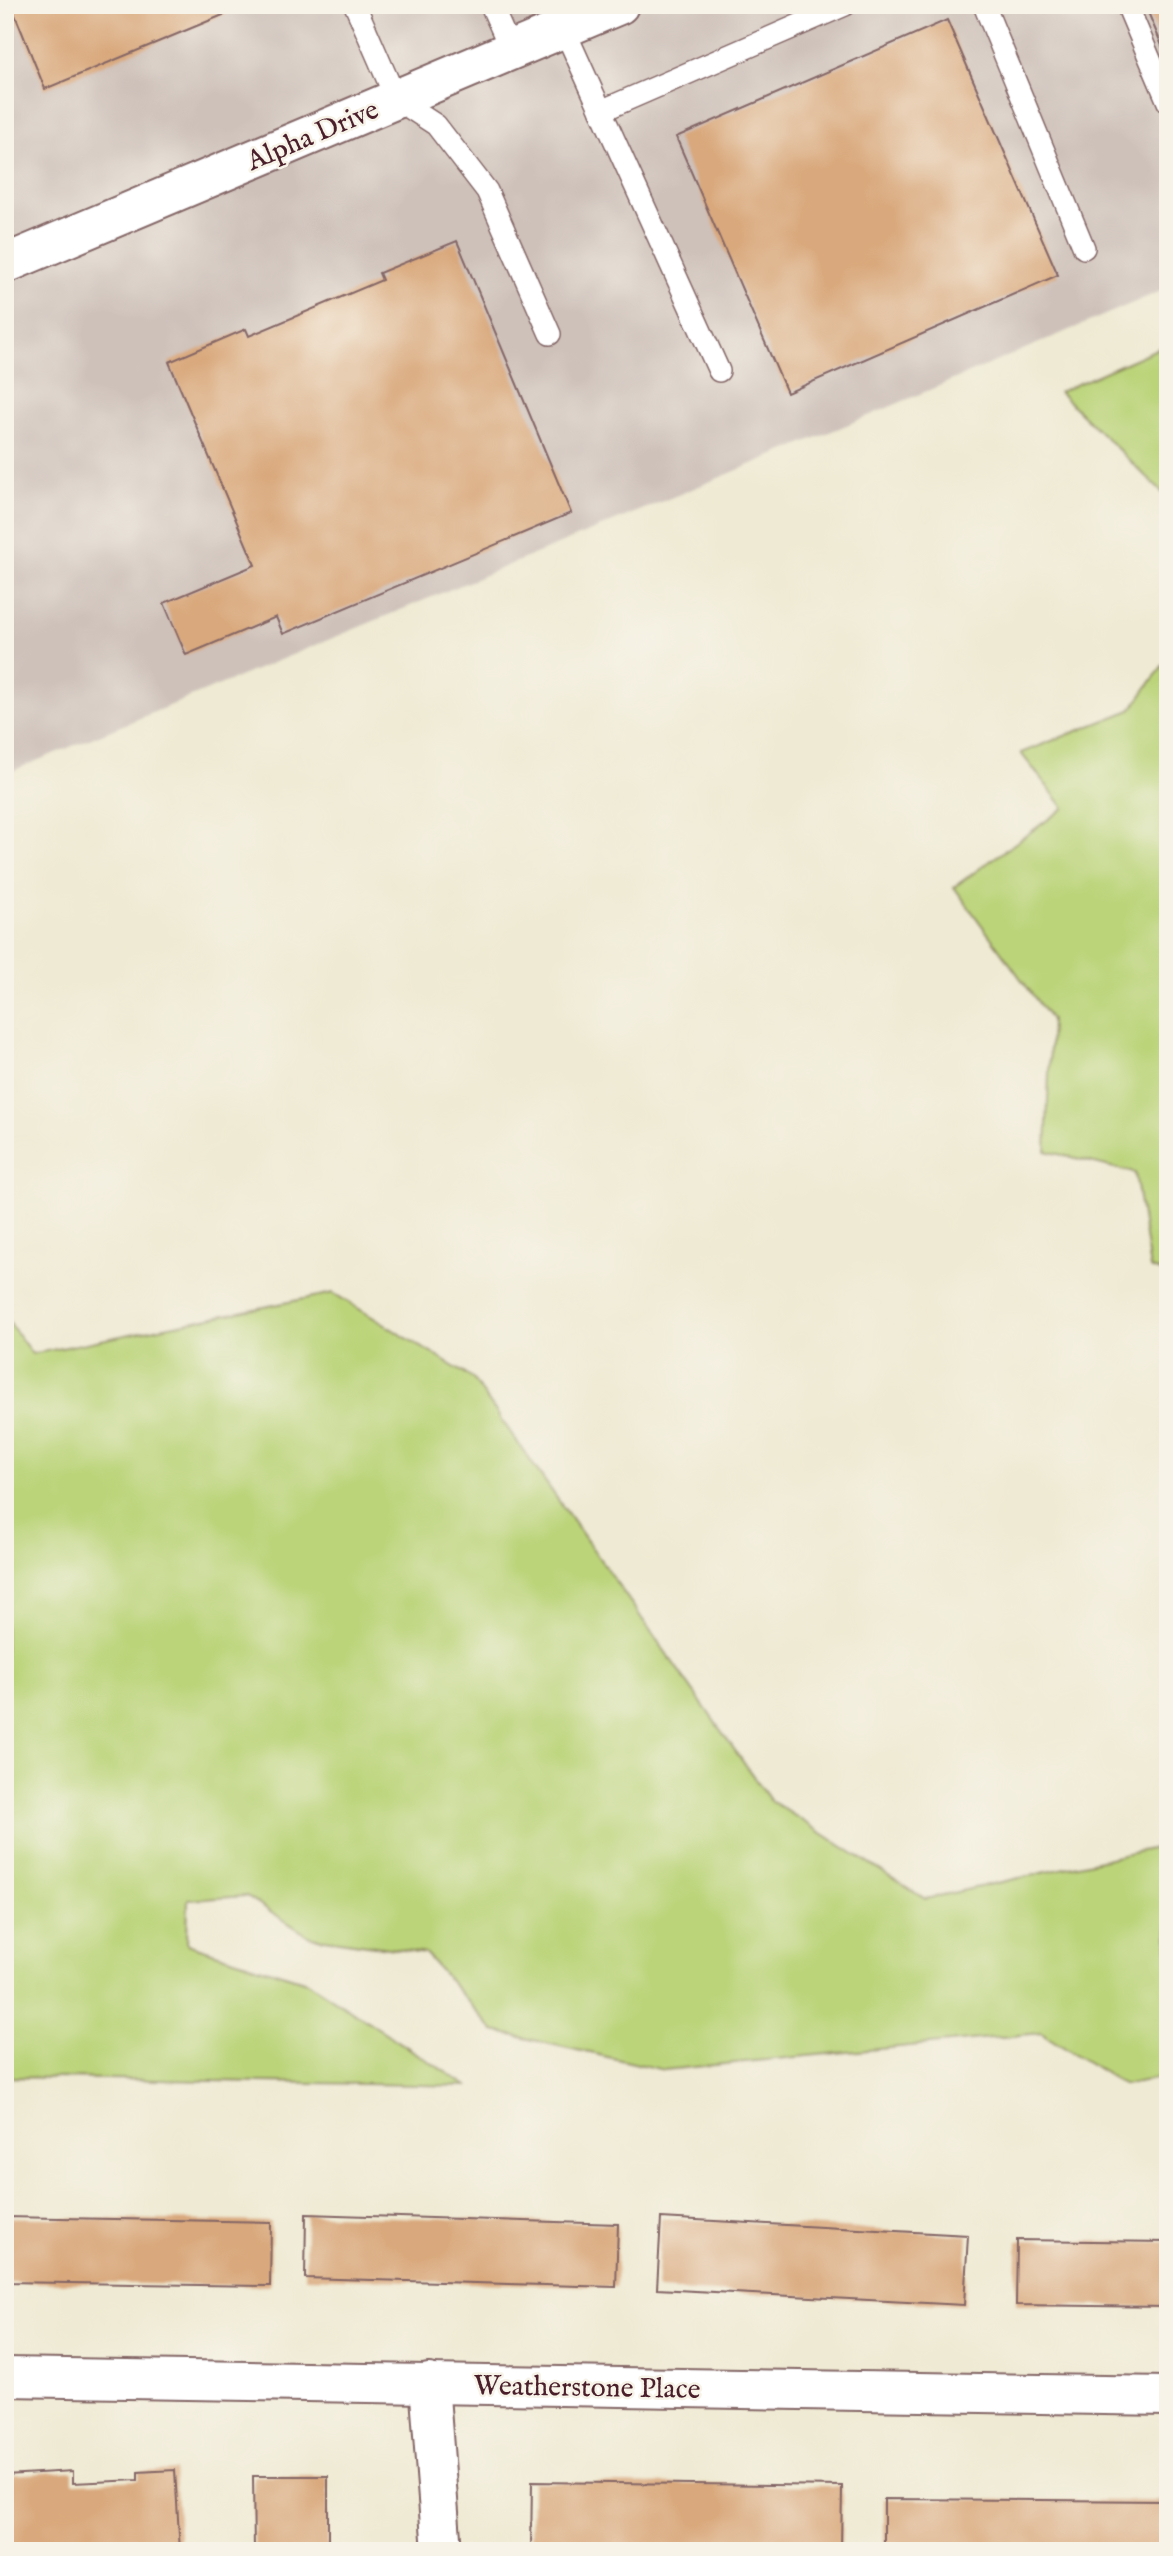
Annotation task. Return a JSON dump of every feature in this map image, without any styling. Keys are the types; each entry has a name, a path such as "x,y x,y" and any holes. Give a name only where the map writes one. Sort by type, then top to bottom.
{"street":[{"name":"Alpha Drive","path":"5,264 619,5"},
{"name":"Weatherstone Place","path":"5,2377 1168,2396"},
{"path":"429,2383 442,2551"}],"lane":[{"path":"355,5 396,99 436,125 487,191 550,334"},
{"path":"491,5 511,51"},
{"path":"601,111 845,5"},
{"path":"984,5 1084,248"},
{"path":"1127,5 1168,102"},
{"path":"564,29 719,371"}],"shaded area":[{"path":"5,5 1168,5 1168,288 873,414 5,774"}],"green space":[{"path":"1168,344 1168,498 1059,392"},
{"path":"1168,658 1168,1275 1150,1268 1135,1173 1046,1151 1051,1020 954,887 1064,808 1021,753 1131,710"},
{"path":"333,1293 472,1378 770,1800 925,1899 1168,1845 1168,2076 1124,2085 1041,2033 664,2070 494,2031 425,1953 310,1937 247,1896 188,1900 187,1944 307,1982 467,2086 5,2077 5,1317 32,1354"}],"building":[{"path":"11,5 247,5 45,89"},
{"path":"1145,5 1168,5 1168,60"},
{"path":"947,20 1058,275 787,393 676,137"},
{"path":"457,241 571,513 283,634 276,617 186,655 164,603 255,565 169,362 246,329 249,336 382,280 379,273"},
{"path":"306,2214 618,2224 616,2287 305,2278"},
{"path":"5,2217 271,2222 270,2286 5,2282"},
{"path":"661,2218 968,2235 964,2305 657,2289"},
{"path":"1017,2240 1168,2242 1168,2307 1016,2305"},
{"path":"175,2470 180,2551 5,2551 5,2475 73,2471 73,2483 138,2480 138,2472"},
{"path":"253,2476 328,2476 328,2551 254,2551"},
{"path":"532,2482 842,2486 841,2551 531,2551"},
{"path":"884,2499 1168,2501 1168,2551 884,2551"}]}
